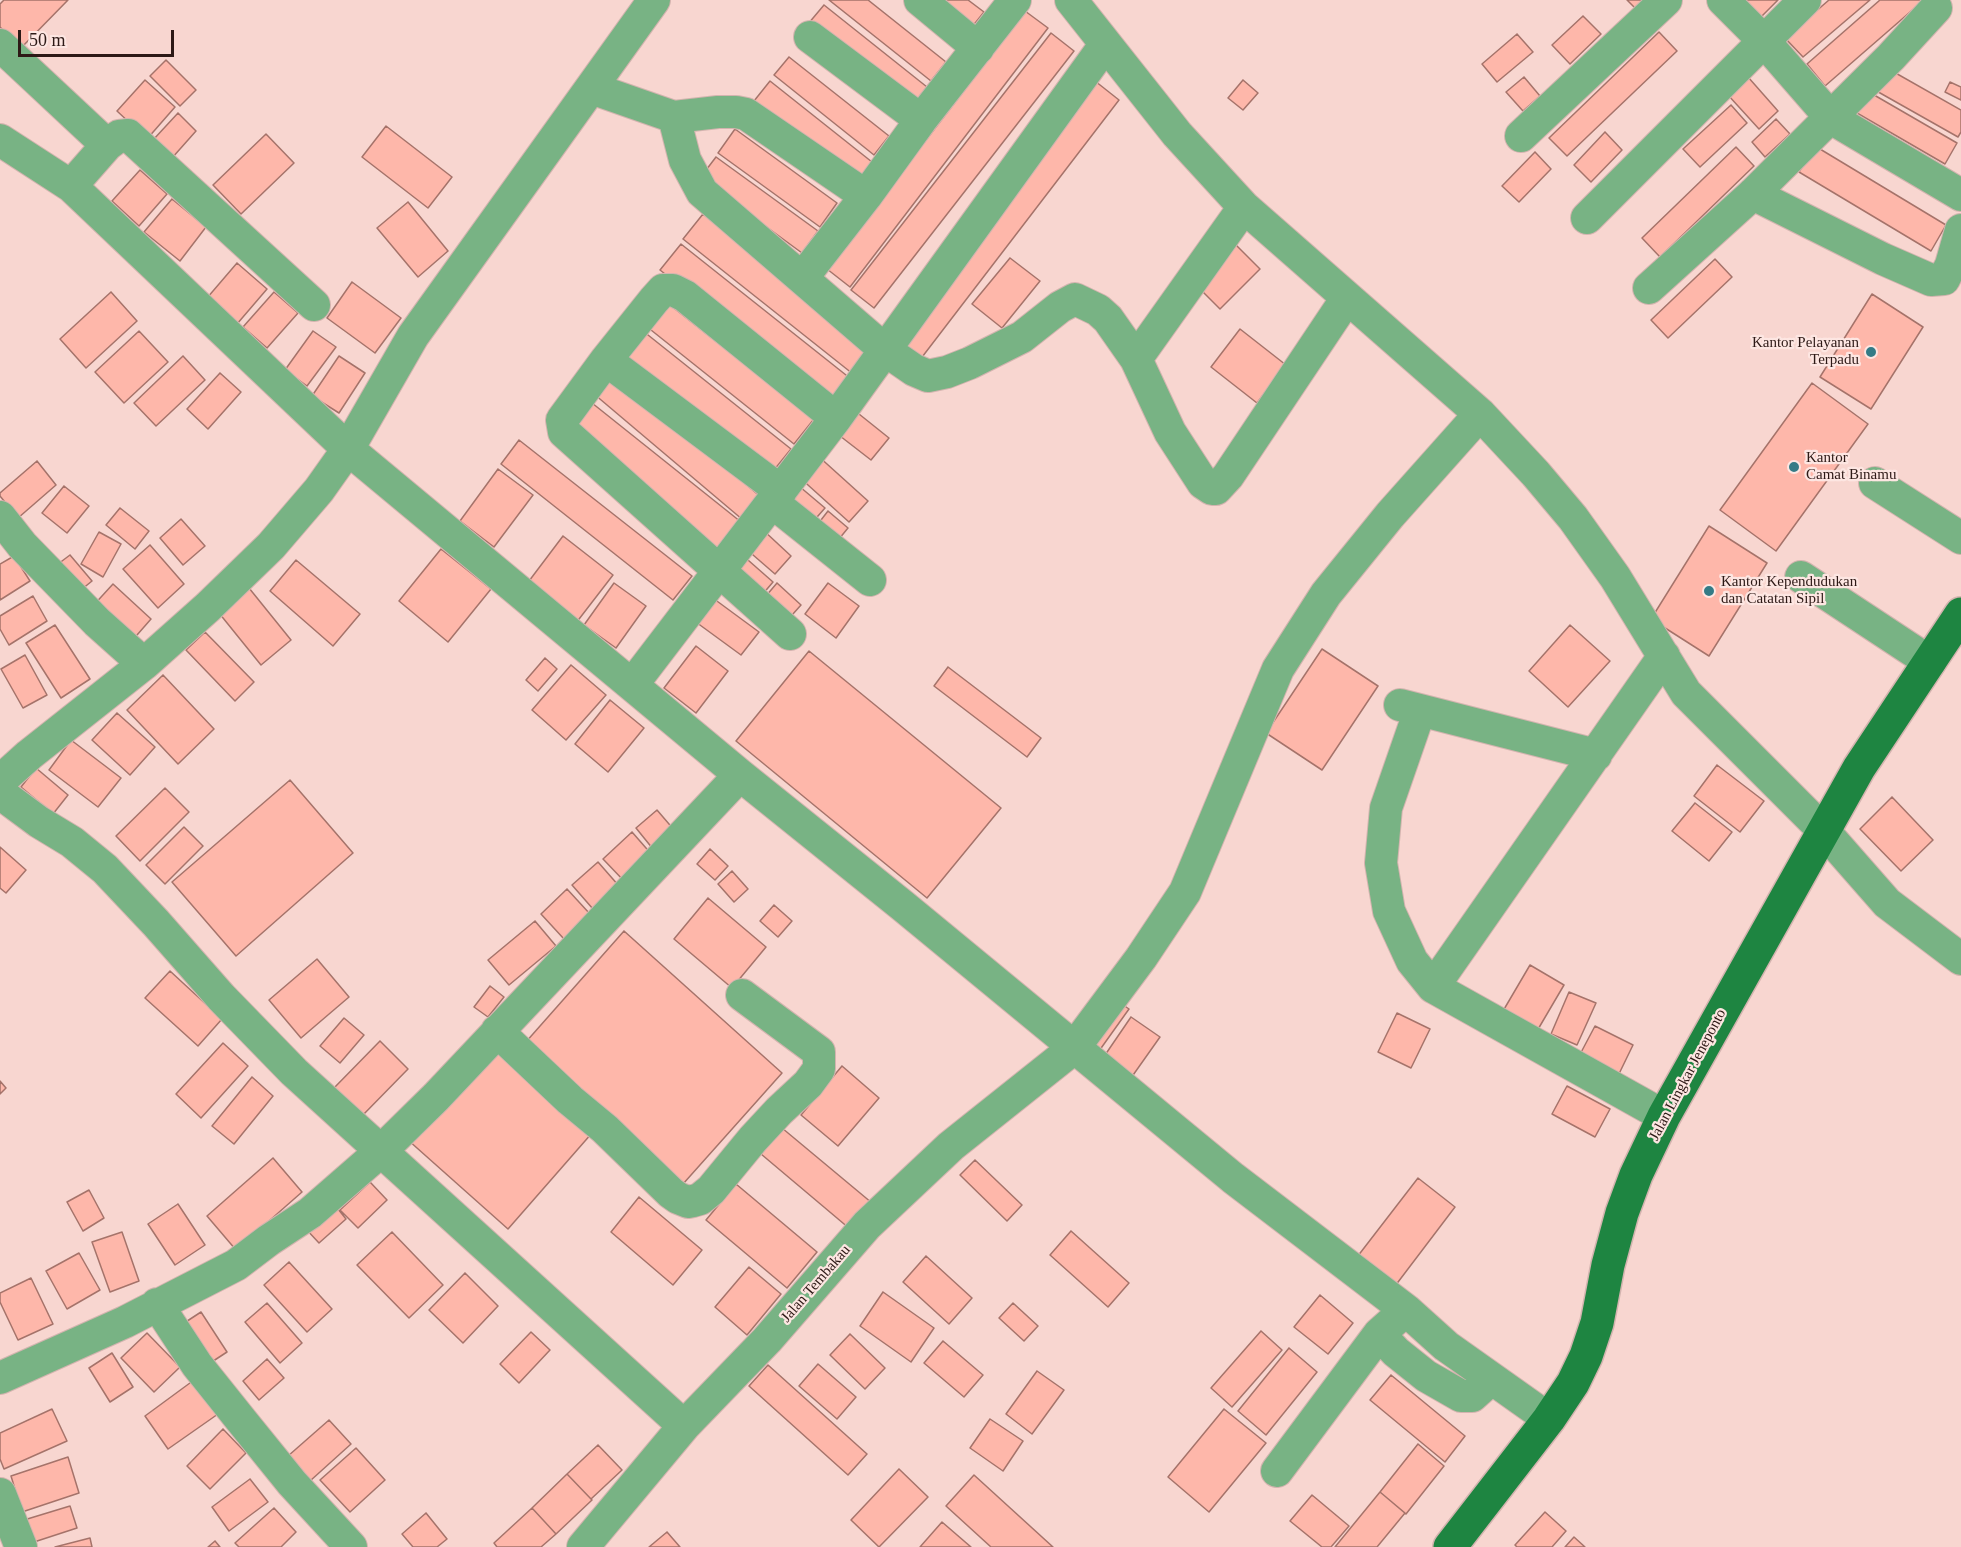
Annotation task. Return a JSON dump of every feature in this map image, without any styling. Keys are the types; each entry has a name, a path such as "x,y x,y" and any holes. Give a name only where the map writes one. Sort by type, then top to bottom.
{"main road":[{"name":"Jalan Lingkar Jeneponto","path":"1450,1547 1549,1419 1573,1383 1586,1356 1597,1323 1608,1265 1622,1214 1636,1175 1664,1116 1823,830 1886,725 1961,614"}],"street":[{"path":"0,781 29,755 144,664 208,607 271,546 319,490 348,449 413,336 654,0"},
{"path":"920,0 978,48"},
{"path":"803,277 1015,0"},
{"path":"1071,0 1177,134 1244,207 1480,414 1536,474 1573,518 1615,577 1686,693 1823,830 1887,903 1961,959"},
{"path":"1521,136 1666,0"},
{"path":"1723,0 1764,41 1831,118 1961,195"},
{"path":"1587,218 1804,0"},
{"path":"1649,288 1753,194 1831,118 1936,8"},
{"path":"810,37 921,120"},
{"path":"0,45 107,145"},
{"path":"632,685 837,418 1106,45"},
{"path":"591,88 674,117 718,112 746,114 866,196"},
{"path":"674,117 685,159 702,192 885,350 914,370 928,376 970,363 1022,337 1060,307 1075,299 1086,302 1103,315 1136,359 1170,432 1203,483 1212,489 1216,489 1228,476 1347,298"},
{"path":"71,186 107,145 124,134 131,137 314,305"},
{"path":"0,140 71,186 348,449 740,775 1233,1178 1406,1310 1446,1346 1549,1419"},
{"path":"1753,194 1931,280 1944,279 1951,265 1961,231"},
{"path":"1136,359 1244,207"},
{"path":"790,634 564,432 562,428 564,416 658,295 663,290 673,290 685,297 837,418"},
{"path":"606,360 777,496 870,580"},
{"name":"Jalan Tembakau","path":"583,1547 684,1426 766,1340 867,1225 951,1146 1074,1048 1142,958 1185,892 1278,669 1326,594 1390,515 1480,414"},
{"path":"1875,483 1961,538"},
{"path":"0,516 22,545 97,622 144,664"},
{"path":"1801,577 1930,662"},
{"path":"1433,987 1664,656"},
{"path":"1596,755 1410,707 1386,808 1381,863 1389,911 1412,961 1433,987 1664,1116"},
{"path":"0,1378 125,1322 236,1265 310,1213 380,1152 436,1097 740,775"},
{"path":"0,793 39,822 72,842 105,869 221,997 294,1072 684,1426"},
{"path":"497,1031 570,1100 605,1129 663,1186 678,1198 693,1202 711,1190 753,1139 819,1070 819,1052 742,995"},
{"path":"157,1304 197,1365 240,1420 292,1483 351,1547"},
{"path":"1277,1471 1379,1334 1406,1310"},
{"path":"1379,1334 1396,1352 1426,1376 1461,1396 1472,1396 1491,1379"},
{"path":"0,1494 21,1547"}],"building":[{"path":"4,0 68,0 21,48 0,27 0,4"},
{"path":"829,0 868,0 946,62 931,81"},
{"path":"928,0 968,0 984,12 968,32"},
{"path":"1627,0 1644,0 1635,8"},
{"path":"1745,0 1778,0 1761,17"},
{"path":"1829,0 1870,0 1803,57 1785,38"},
{"path":"1880,0 1924,0 1825,86 1807,64"},
{"path":"824,5 927,87 912,106 808,24"},
{"path":"1025,11 1048,28 850,287 827,269"},
{"path":"1583,16 1601,34 1570,64 1552,45"},
{"path":"1659,32 1677,51 1567,156 1549,138"},
{"path":"1051,33 1074,51 874,308 851,290"},
{"path":"1517,34 1533,52 1497,82 1482,64"},
{"path":"789,57 889,136 874,155 774,75"},
{"path":"166,60 196,90 180,106 150,76"},
{"path":"1885,67 1961,110 1961,132 1958,137 1873,89"},
{"path":"1524,77 1540,96 1523,111 1506,92"},
{"path":"1748,77 1778,111 1759,129 1728,95"},
{"path":"145,80 175,107 147,139 117,111"},
{"path":"1243,80 1258,93 1243,110 1228,98"},
{"path":"770,81 872,162 856,182 754,101"},
{"path":"1095,81 1119,100 916,365 892,346"},
{"path":"1950,82 1961,87 1961,100 1945,92"},
{"path":"1862,88 1957,143 1945,164 1850,109"},
{"path":"1731,105 1747,123 1700,167 1683,149"},
{"path":"178,113 196,131 172,158 153,140"},
{"path":"1776,119 1790,134 1765,157 1752,142"},
{"path":"386,126 452,177 428,208 362,157"},
{"path":"735,129 837,203 820,227 718,153"},
{"path":"1605,132 1622,150 1591,182 1574,165"},
{"path":"266,134 294,163 241,214 213,185"},
{"path":"1815,146 1946,225 1931,251 1799,172"},
{"path":"1736,147 1754,166 1660,257 1642,238"},
{"path":"1535,152 1551,169 1519,202 1502,186"},
{"path":"716,157 818,231 802,253 700,178"},
{"path":"140,170 167,194 139,226 112,201"},
{"path":"172,199 206,227 180,261 144,232"},
{"path":"408,202 448,251 418,277 377,228"},
{"path":"703,214 873,349 853,374 683,239"},
{"path":"681,244 851,379 831,405 660,270"},
{"path":"1235,244 1260,269 1220,309 1195,284"},
{"path":"1010,258 1040,281 1002,328 972,304"},
{"path":"1715,259 1732,277 1668,338 1651,320"},
{"path":"237,263 267,289 237,324 207,298"},
{"path":"352,282 401,318 375,353 327,318"},
{"path":"111,292 137,321 86,368 60,339"},
{"path":"274,292 298,313 267,348 243,327"},
{"name":"Kantor Pelayanan Terpadu","path":"1872,294 1923,327 1871,409 1820,377"},
{"path":"665,301 814,419 794,444 646,326"},
{"path":"1240,329 1286,365 1257,403 1211,367"},
{"path":"139,331 168,362 124,403 95,372"},
{"path":"313,331 336,347 307,386 285,370"},
{"path":"643,331 791,449 770,475 622,357"},
{"path":"183,356 205,380 156,426 134,403"},
{"path":"339,356 365,373 339,413 312,396"},
{"path":"613,371 762,498 743,520 594,394"},
{"path":"220,373 241,392 208,429 187,409"},
{"name":"Kantor Camat Binamu","path":"1812,383 1868,424 1776,551 1720,510"},
{"path":"587,399 741,522 719,549 566,426"},
{"path":"849,406 889,438 871,460 831,429"},
{"path":"519,440 692,576 673,600 501,464"},
{"path":"817,455 868,501 849,522 798,476"},
{"path":"37,461 56,485 18,518 0,493"},
{"path":"498,469 533,495 494,547 460,521"},
{"path":"793,481 825,508 810,525 778,499"},
{"path":"64,486 89,506 67,533 42,513"},
{"path":"120,508 149,531 135,549 106,525"},
{"path":"828,511 848,528 834,545 814,529"},
{"path":"181,519 205,546 183,565 160,538"},
{"name":"Kantor Kependudukan dan Catatan Sipil","path":"1709,526 1767,563 1709,656 1651,619"},
{"path":"762,529 791,556 775,574 745,548"},
{"path":"99,532 121,544 103,577 81,564"},
{"path":"563,536 613,575 576,623 526,585"},
{"path":"150,545 184,584 158,608 123,569"},
{"path":"441,549 491,589 448,642 399,601"},
{"path":"740,553 773,582 756,602 723,573"},
{"path":"70,555 92,581 76,594 54,567"},
{"path":"14,556 30,581 0,600 0,564"},
{"path":"296,560 360,614 333,646 270,591"},
{"path":"614,583 646,606 616,648 584,625"},
{"path":"777,583 801,605 784,624 760,603"},
{"path":"828,583 859,606 836,638 805,614"},
{"path":"113,584 151,619 130,643 91,608"},
{"path":"249,588 291,640 261,665 219,613"},
{"path":"706,593 759,632 741,655 689,617"},
{"path":"33,596 47,621 9,645 0,629 0,616"},
{"path":"55,625 90,679 61,698 26,643"},
{"path":"1570,625 1610,661 1568,707 1529,671"},
{"path":"205,632 254,682 235,701 186,650"},
{"path":"696,646 728,671 696,713 664,688"},
{"path":"1322,649 1378,686 1322,770 1266,733"},
{"path":"809,651 1001,808 927,898 736,741"},
{"path":"25,655 47,695 23,708 1,669"},
{"path":"545,658 557,669 538,691 526,680"},
{"path":"571,665 606,695 566,740 532,710"},
{"path":"948,667 1041,738 1027,757 934,686"},
{"path":"163,675 214,729 178,764 127,710"},
{"path":"610,700 644,728 608,772 575,744"},
{"path":"117,713 155,747 130,775 92,740"},
{"path":"71,740 121,778 98,807 49,770"},
{"path":"1717,765 1764,801 1740,832 1694,796"},
{"path":"36,768 68,795 53,814 21,787"},
{"path":"290,780 353,853 236,956 172,882"},
{"path":"165,788 189,812 140,861 116,836"},
{"path":"1892,797 1933,840 1901,871 1860,829"},
{"path":"1695,803 1732,832 1709,861 1672,831"},
{"path":"657,810 675,831 653,849 636,828"},
{"path":"184,827 203,846 165,884 146,865"},
{"path":"632,832 653,856 625,882 603,859"},
{"path":"0,847 26,870 6,893 0,888"},
{"path":"710,849 728,866 715,880 697,864"},
{"path":"598,862 619,886 593,909 572,885"},
{"path":"732,871 748,889 734,902 718,884"},
{"path":"567,889 590,914 564,939 541,914"},
{"path":"708,898 766,947 732,988 674,939"},
{"path":"774,905 792,921 778,937 760,921"},
{"path":"535,921 556,946 509,985 488,960"},
{"path":"624,931 782,1073 683,1184 525,1043"},
{"path":"317,959 349,997 301,1038 269,1000"},
{"path":"1530,965 1564,985 1537,1031 1503,1011"},
{"path":"170,971 222,1019 198,1046 145,998"},
{"path":"490,986 504,997 488,1017 474,1007"},
{"path":"1569,992 1596,1003 1577,1045 1551,1034"},
{"path":"1116,1000 1129,1009 1099,1051 1086,1042"},
{"path":"1397,1013 1430,1029 1411,1068 1378,1052"},
{"path":"1131,1017 1160,1037 1131,1078 1103,1058"},
{"path":"344,1018 364,1035 340,1063 320,1046"},
{"path":"1595,1026 1633,1045 1616,1080 1577,1060"},
{"path":"380,1041 408,1069 361,1117 333,1089"},
{"path":"223,1043 248,1066 201,1118 176,1094"},
{"path":"492,1044 592,1133 508,1229 408,1140"},
{"path":"842,1066 879,1098 838,1146 801,1115"},
{"path":"252,1077 273,1096 234,1144 212,1126"},
{"path":"0,1081 6,1088 0,1094"},
{"path":"1567,1086 1610,1109 1595,1137 1552,1114"},
{"path":"782,1128 872,1203 850,1229 761,1154"},
{"path":"273,1158 302,1192 236,1250 207,1216"},
{"path":"975,1160 1022,1205 1007,1221 960,1175"},
{"path":"1418,1178 1455,1207 1392,1290 1354,1261"},
{"path":"370,1182 387,1200 358,1228 340,1210"},
{"path":"736,1184 817,1252 787,1288 706,1220"},
{"path":"89,1190 104,1218 83,1231 67,1202"},
{"path":"639,1197 702,1250 673,1285 611,1232"},
{"path":"178,1204 205,1245 175,1265 148,1224"},
{"path":"334,1204 346,1219 319,1243 306,1229"},
{"path":"1071,1231 1129,1283 1108,1307 1050,1255"},
{"path":"122,1232 139,1281 110,1292 92,1242"},
{"path":"392,1232 443,1285 409,1318 357,1265"},
{"path":"79,1253 100,1290 67,1309 46,1271"},
{"path":"926,1256 972,1298 949,1324 903,1282"},
{"path":"289,1262 332,1309 307,1332 264,1285"},
{"path":"749,1267 781,1294 747,1335 715,1307"},
{"path":"465,1273 498,1306 463,1343 429,1310"},
{"path":"31,1278 53,1324 18,1340 0,1302 0,1293"},
{"path":"883,1292 934,1328 911,1362 860,1326"},
{"path":"1320,1295 1353,1323 1328,1354 1294,1327"},
{"path":"267,1303 302,1343 280,1363 245,1322"},
{"path":"1013,1303 1038,1326 1024,1341 999,1318"},
{"path":"201,1312 227,1352 201,1369 175,1329"},
{"path":"1261,1331 1282,1350 1232,1407 1211,1388"},
{"path":"531,1332 550,1350 519,1383 500,1364"},
{"path":"147,1333 180,1367 154,1392 121,1358"},
{"path":"850,1334 885,1368 865,1389 830,1355"},
{"path":"943,1341 983,1375 964,1397 924,1363"},
{"path":"1289,1348 1317,1372 1266,1435 1238,1411"},
{"path":"112,1353 133,1387 110,1402 89,1368"},
{"path":"267,1359 284,1378 259,1400 243,1381"},
{"path":"818,1364 856,1397 837,1419 799,1386"},
{"path":"768,1365 867,1454 848,1475 749,1386"},
{"path":"1037,1371 1064,1390 1032,1434 1006,1414"},
{"path":"1391,1375 1465,1436 1445,1462 1370,1400"},
{"path":"194,1380 218,1414 168,1449 145,1416"},
{"path":"52,1409 67,1441 4,1469 0,1459 0,1433"},
{"path":"1224,1409 1266,1443 1209,1512 1168,1477"},
{"path":"990,1419 1023,1441 1003,1471 970,1448"},
{"path":"329,1420 351,1444 310,1481 288,1456"},
{"path":"223,1429 246,1453 210,1489 187,1466"},
{"path":"1418,1444 1444,1466 1406,1514 1380,1492"},
{"path":"598,1445 622,1470 591,1499 567,1474"},
{"path":"356,1448 385,1480 350,1512 320,1480"},
{"path":"68,1457 79,1493 22,1512 11,1476"},
{"path":"899,1469 928,1497 879,1547 851,1520"},
{"path":"567,1474 592,1500 556,1534 532,1508"},
{"path":"974,1475 1053,1547 991,1547 946,1506"},
{"path":"250,1479 268,1502 229,1531 212,1507"},
{"path":"1380,1492 1405,1513 1377,1547 1335,1547"},
{"path":"1312,1495 1349,1526 1331,1547 1322,1547 1290,1521"},
{"path":"70,1506 77,1528 31,1543 24,1520"},
{"path":"274,1508 296,1532 281,1547 239,1547 235,1543"},
{"path":"532,1508 556,1534 541,1547 497,1547 494,1543"},
{"path":"1545,1512 1566,1531 1552,1547 1517,1547 1515,1545"},
{"path":"426,1513 447,1539 437,1547 413,1547 402,1534"},
{"path":"942,1522 971,1547 920,1547"},
{"path":"667,1532 680,1547 649,1547"},
{"path":"1574,1537 1585,1547 1565,1547"},
{"path":"90,1538 92,1547 55,1547"},
{"path":"215,1541 220,1547 208,1547"}],"place":[{"name":"Kantor Pelayanan Terpadu","path":"1871,352"},
{"name":"Kantor Camat Binamu","path":"1794,467"},
{"name":"Kantor Kependudukan dan Catatan Sipil","path":"1709,591"}]}
